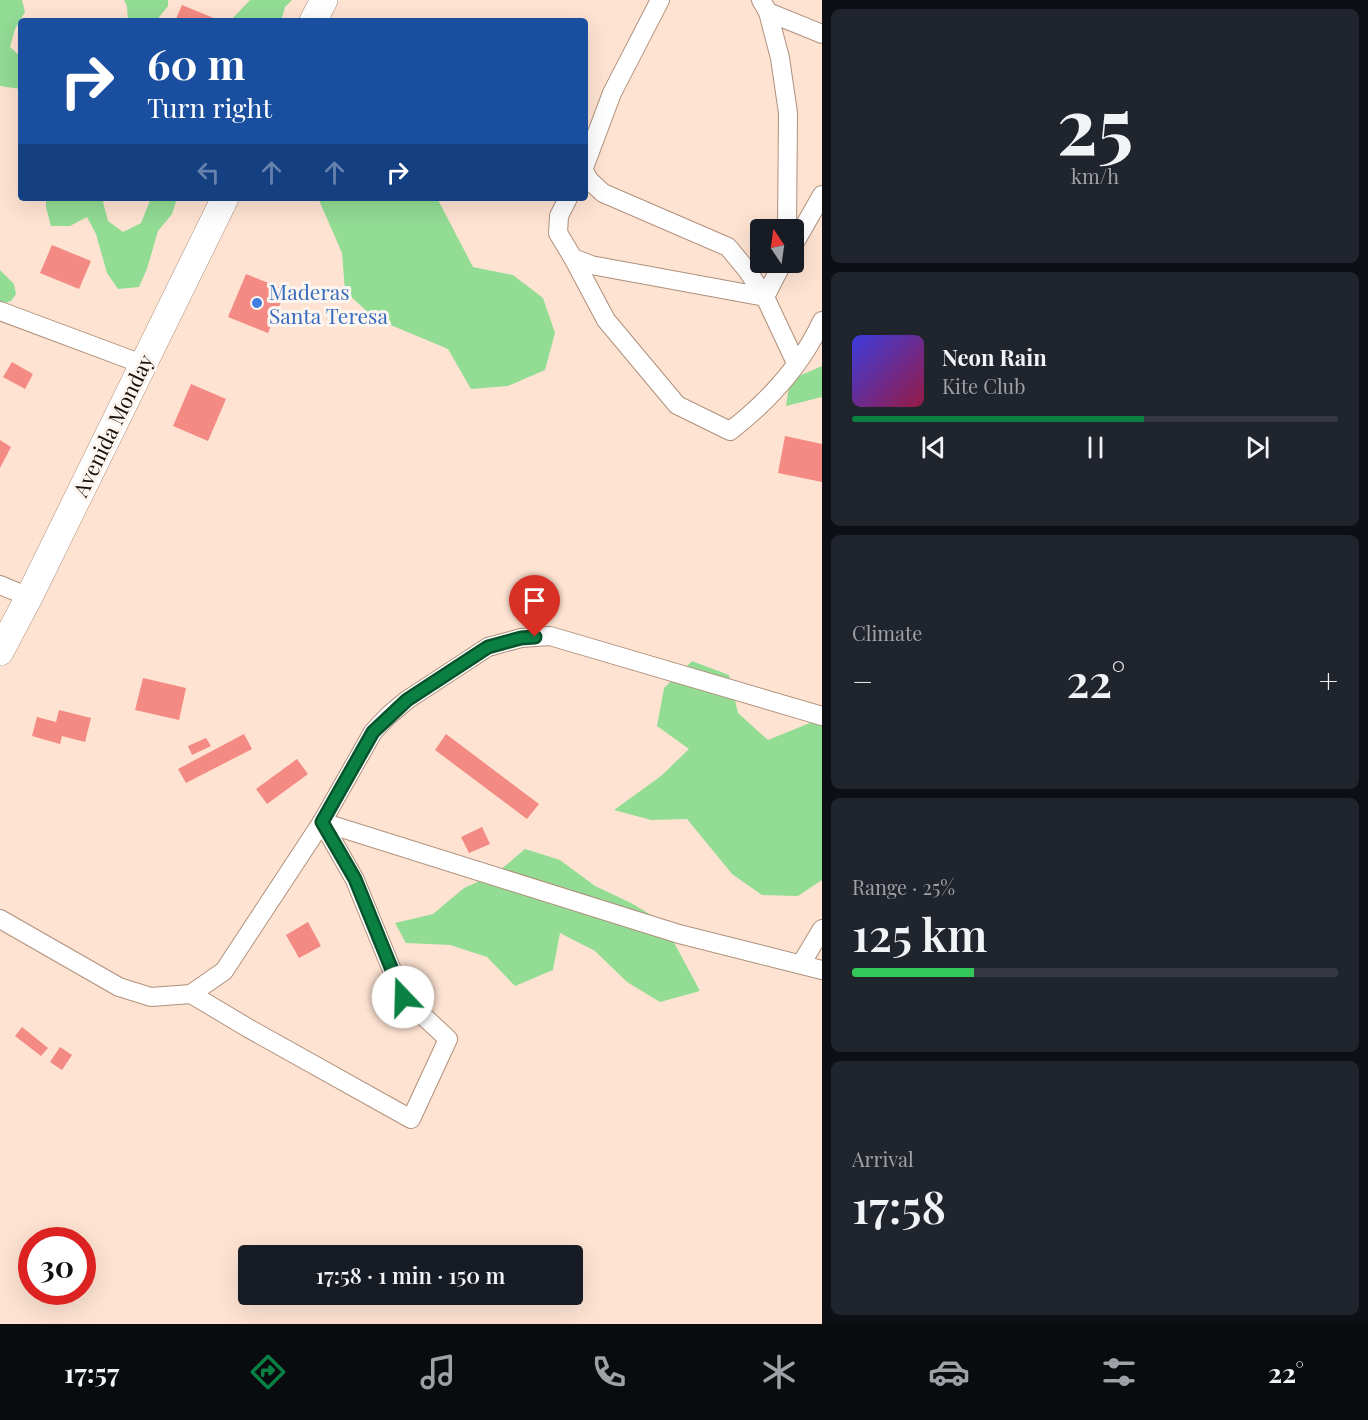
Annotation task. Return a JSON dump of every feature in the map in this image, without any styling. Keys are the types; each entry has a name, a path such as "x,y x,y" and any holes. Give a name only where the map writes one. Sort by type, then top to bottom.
{"main road":[{"path":"315,18 324,0"},
{"name":"Avenida Monday","path":"0,652 224,201"}],"street":[{"path":"588,157 612,93 660,0"},
{"path":"765,6 822,34"},
{"path":"765,6 780,58 788,113 787,219"},
{"path":"588,178 603,193 728,247 765,297 796,363"},
{"path":"804,226 822,195"},
{"path":"566,201 559,216 558,233 606,320 677,405 730,431 778,389 811,344 822,321"},
{"path":"573,258 591,265 765,297"},
{"path":"765,297 777,273"},
{"path":"0,311 142,364"},
{"path":"0,585 29,597"},
{"path":"0,919 119,987 152,997 191,994 224,971 322,822 373,732 407,700 488,647 521,638 549,636 822,716"},
{"path":"322,822 679,934 822,970"},
{"path":"191,994 411,1119 448,1039 403,997 355,879 322,822"},
{"path":"801,964 822,929"}],"green space":[{"path":"0,0 22,0 25,12 21,18 18,18 10,47 18,54 18,89 0,86"},
{"path":"124,0 168,0 168,6 158,18 128,18"},
{"path":"250,0 292,0 285,7 282,18 233,18"},
{"path":"46,201 104,201 108,221 123,232 141,223 150,201 176,201 172,214 158,231 139,287 118,289 107,273 96,234 87,217 70,226 51,226"},
{"path":"319,201 439,201 473,267 513,275 543,298 555,333 545,370 508,386 471,389 448,349 374,318 345,291 342,253"},
{"path":"0,270 14,284 16,294 11,301 0,305"},
{"path":"822,366 822,397 786,406 790,380"},
{"path":"692,661 729,675 738,713 768,740 822,718 822,880 798,896 762,895 732,874 687,819 651,820 614,810 661,776 689,749 657,726 664,688"},
{"path":"525,849 560,860 595,886 631,903 663,922 700,991 660,1002 627,982 595,951 560,933 553,970 515,986 487,957 450,945 406,943 395,923 433,914 464,888 497,873"}],"building":[{"path":"182,5 214,18 176,18"},
{"path":"52,245 91,261 79,289 40,273"},
{"name":"Maderas Santa Teresa","path":"246,274 286,290 268,333 228,317"},
{"path":"12,362 33,374 25,389 3,377"},
{"path":"191,384 226,399 208,441 173,426"},
{"path":"785,436 822,444 822,482 778,473"},
{"path":"0,440 11,447 0,468"},
{"path":"143,678 186,688 179,720 135,710"},
{"path":"59,710 91,718 85,742 62,736 60,744 32,736 37,717 56,722"},
{"path":"244,734 252,749 186,783 178,769"},
{"path":"446,734 539,804 527,819 435,750"},
{"path":"206,738 211,746 192,755 188,746"},
{"path":"297,759 308,774 267,804 256,789"},
{"path":"482,827 490,844 469,853 461,837"},
{"path":"308,922 321,946 299,958 286,935"},
{"path":"22,1027 48,1048 41,1056 15,1036"},
{"path":"60,1047 72,1055 62,1070 50,1062"}],"place":[{"name":"Maderas Santa Teresa","path":"257,303"}],"route":[{"path":"403,997 355,879 322,822 373,732 388,716 407,700 488,647 521,638 535,637"}]}
